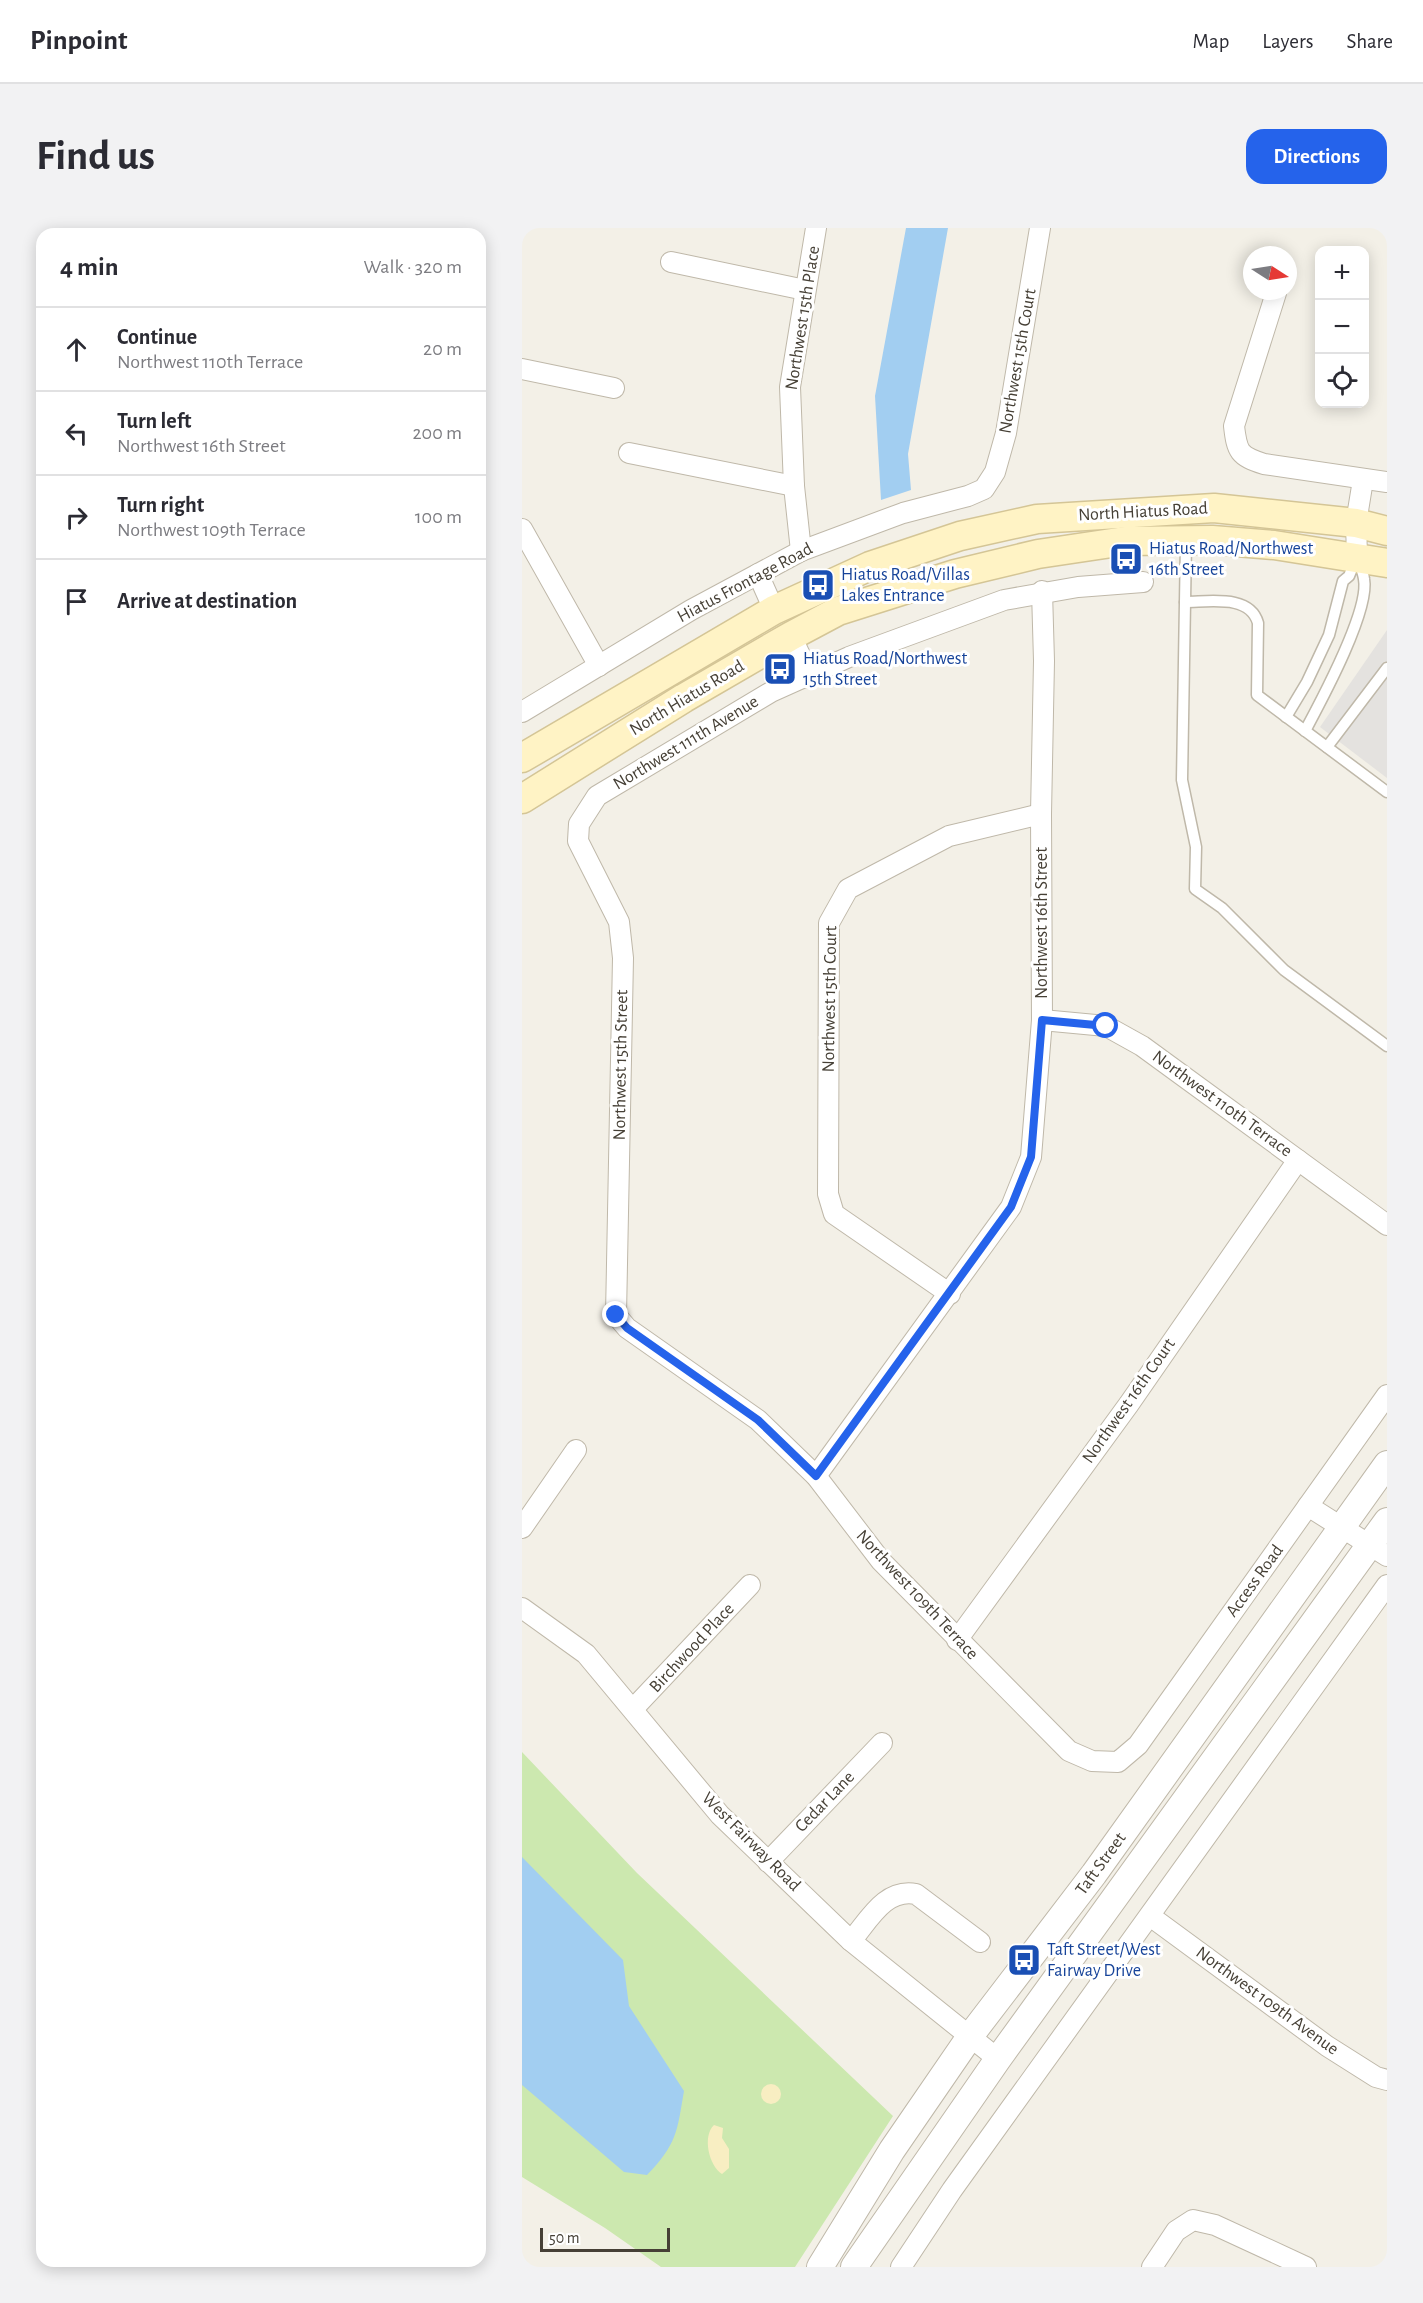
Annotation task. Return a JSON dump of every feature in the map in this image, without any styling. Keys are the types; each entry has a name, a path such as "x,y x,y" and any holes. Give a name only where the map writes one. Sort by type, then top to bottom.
{"main road":[{"name":"North Hiatus Road","path":"525,750 774,610 870,566 960,536 1037,519 1214,508 1356,523 1387,531"},
{"name":"North Hiatus Road","path":"522,799 684,698 838,611 955,574 1038,554 1125,541 1186,540 1274,545 1357,556 1387,563"},
{"path":"774,610 791,636"}],"street":[{"name":"Northwest 15th Place","path":"801,551 794,486 790,387 816,228"},
{"name":"Northwest 15th Court","path":"984,489 995,472 1006,433 1040,228"},
{"path":"671,262 805,290"},
{"path":"1274,300 1234,426 1236,447 1246,458 1264,464 1387,482"},
{"path":"522,369 614,388"},
{"path":"629,453 794,486"},
{"path":"1357,556 1356,523 1363,480"},
{"name":"Hiatus Frontage Road","path":"522,712 801,551 894,516 968,496 984,489"},
{"path":"522,529 599,666"},
{"path":"758,574 774,610"},
{"name":"Northwest 111th Avenue","path":"579,824 597,796 771,692 849,657 1004,600 1042,591 1143,582"},
{"name":"Northwest 16th Street","path":"816,1476 1011,1207 1031,1157 1042,1020 1041,814 1044,661 1042,591"},
{"path":"791,636 809,675"},
{"name":"Northwest 15th Court","path":"950,1294 834,1214 828,1194 829,923 837,904 848,889 949,836 1041,814"},
{"name":"Northwest 15th Street","path":"579,824 578,841 618,922 623,958 616,1315"},
{"name":"Northwest 110th Terrace","path":"1042,1020 1106,1026 1142,1046 1387,1225"},
{"name":"Northwest 16th Court","path":"957,1640 1129,1404 1298,1160"},
{"name":"Northwest 109th Terrace","path":"616,1315 627,1328 758,1420 816,1476 881,1561 1069,1751 1092,1761 1118,1762"},
{"name":"Access Road","path":"1118,1762 1138,1745 1387,1395"},
{"path":"522,1528 576,1450"},
{"name":"Taft Street","path":"820,2267 892,2150 971,2035 1094,1874 1387,1464"},
{"path":"1308,1506 1378,1551"},
{"name":"Taft Street","path":"854,2267 998,2059 1378,1551 1387,1521"},
{"path":"901,2267 952,2190 1387,1585"},
{"name":"Birchwood Place","path":"633,1709 750,1586"},
{"name":"West Fairway Road","path":"522,1608 586,1654 720,1815 851,1941 971,2035 998,2059"},
{"name":"Cedar Lane","path":"768,1862 882,1743"},
{"path":"851,1941 889,1897 904,1892 916,1894 980,1942"},
{"name":"Northwest 109th Avenue","path":"1150,1916 1327,2046 1376,2077 1387,2080"},
{"path":"1152,2267 1176,2231 1193,2220 1215,2224 1306,2267"}],"lane":[{"path":"1186,540 1181,771 1196,846 1196,889 1222,908 1284,970 1387,1046"},
{"path":"1286,717 1307,682 1329,635 1343,581 1349,576 1357,556"},
{"path":"1305,731 1336,676 1361,604 1365,580 1357,556"},
{"path":"1185,602 1242,604 1256,613 1258,622 1257,695 1387,792"},
{"path":"1327,747 1387,668"}],"green space":[{"path":"522,1752 637,1873 893,2116 795,2267 661,2267 605,2228 522,2177"}],"sand":[{"path":"767,2084 775,2084 781,2090 781,2098 775,2104 767,2104 761,2098 761,2090"},
{"path":"714,2125 723,2128 722,2138 729,2149 729,2168 722,2174 714,2165 709,2151 708,2136"}],"shaded area":[{"path":"1387,630 1387,778 1320,727"}],"water":[{"path":"906,228 948,228 908,454 911,490 881,500 875,396"},
{"path":"522,1857 623,1960 629,2006 684,2091 674,2137 664,2155 647,2175 624,2172 522,2085"}],"place":[{"name":"Hiatus Road/Northwest 16th Street","path":"1126,559"},
{"name":"Hiatus Road/Villas Lakes Entrance","path":"818,585"},
{"name":"Hiatus Road/Northwest 15th Street","path":"780,669"},
{"name":"Taft Street/West Fairway Drive","path":"1024,1960"}],"route":[{"path":"616,1315 627,1328 758,1420 816,1476 1011,1207 1031,1157 1042,1020 1106,1026"}]}
